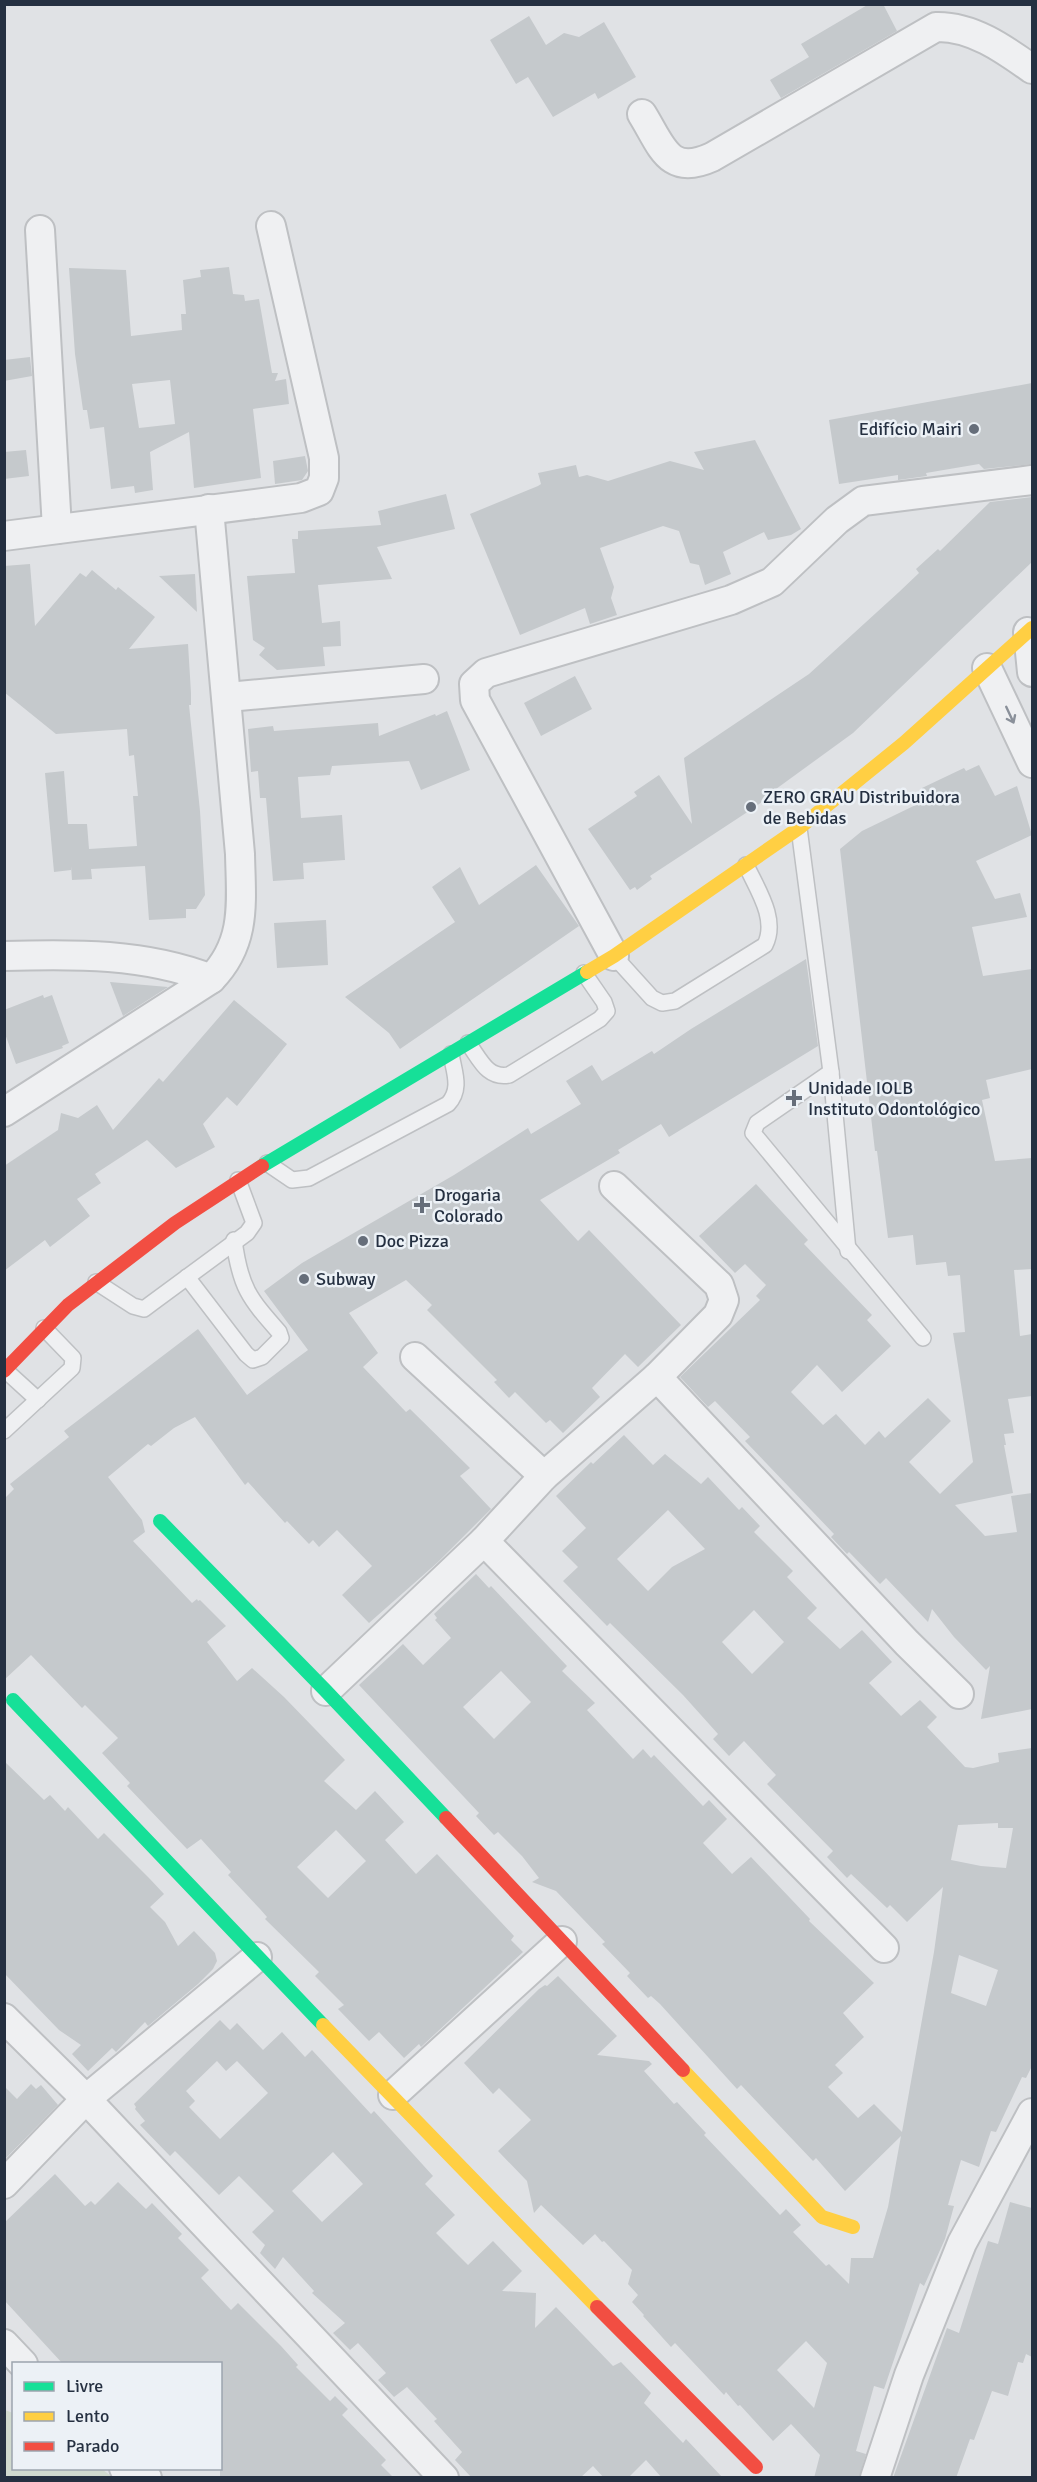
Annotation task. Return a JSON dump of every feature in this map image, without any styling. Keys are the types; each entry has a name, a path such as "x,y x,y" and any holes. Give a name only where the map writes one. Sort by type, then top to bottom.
{"street":[{"path":"642,114 671,159 679,164 689,165 712,157 936,27 952,26 972,33 1007,51 1032,69"},
{"path":"4,536 301,498 319,491 324,478 324,458 271,226"},
{"path":"40,230 57,529"},
{"path":"614,956 475,700 474,684 486,673 731,600 772,582 837,520 863,501 1032,480"},
{"path":"4,1112 210,979 225,964 233,950 241,903 240,854 210,508"},
{"path":"5,1371 44,1328 96,1282 175,1223 238,1180 614,956 799,828 904,743 1030,630"},
{"path":"1030,630 1032,672"},
{"path":"987,668 1032,763"},
{"path":"228,697 424,679"},
{"path":"4,956 59,954 133,959 181,968 210,979"},
{"path":"326,1691 484,1541 544,1476 657,1377 718,1315 724,1300 719,1285 614,1186"},
{"path":"415,1357 544,1476"},
{"path":"657,1377 907,1643 958,1694"},
{"path":"160,1521 326,1691 822,2217 853,2227"},
{"path":"484,1541 884,1948"},
{"path":"13,1700 257,1957 709,2422 756,2467"},
{"path":"393,2095 562,1941"},
{"path":"4,2184 86,2099 257,1957"},
{"path":"4,2018 86,2099 444,2478"},
{"path":"875,2478 909,2375 962,2243 1032,2113"},
{"path":"4,2344 21,2362"},
{"path":"127,2470 147,2478"}],"lane":[{"path":"799,828 831,1072 848,1251"},
{"path":"614,956 652,998 662,1003 675,1001 765,945 770,935 771,922 746,865"},
{"path":"468,1043 489,1072 499,1077 509,1075 600,1019 607,1011 604,1002 585,974"},
{"path":"267,1163 292,1180 309,1178 448,1104 455,1097 457,1086 451,1054"},
{"path":"831,1072 757,1123 753,1134 848,1251 923,1338"},
{"path":"96,1282 133,1306 144,1309 234,1240 247,1233 254,1223 238,1180"},
{"path":"187,1277 246,1354 254,1360 262,1357 281,1338 279,1332 252,1301 241,1281 234,1240"},
{"path":"4,1431 72,1368 73,1358 44,1328"},
{"path":"5,1371 38,1400"}],"shaded area":[{"path":"5,2410 12,2413 12,2470 103,2470 112,2477 5,2477"}],"building":[{"path":"869,4 883,4 897,31 781,98 770,80 809,57 801,44"},
{"path":"529,16 546,45 564,33 579,37 604,22 636,77 598,99 595,93 553,117 528,77 516,84 490,40"},
{"path":"229,267 233,294 244,295 245,301 259,299 272,373 278,373 275,381 286,379 289,404 253,409 261,478 194,488 189,432 150,452 153,490 135,493 134,486 111,489 104,427 90,429 87,410 83,410 75,354 69,268 126,270 131,336 182,330 181,314 186,314 183,280 201,277 200,270","holes":["170,380 175,424 139,428 132,384"]},
{"path":"30,357 32,376 4,381 4,360"},
{"path":"1032,383 1032,464 984,469 979,464 926,473 927,476 898,480 898,475 839,484 829,420"},
{"path":"755,440 801,529 791,535 768,540 764,532 723,552 731,574 705,585 699,565 690,563 679,531 663,526 600,548 614,587 611,598 617,615 590,624 585,608 520,635 470,514 538,486 541,484 538,473 576,465 579,477 587,475 608,481 670,461 704,470 694,452"},
{"path":"26,450 29,476 4,479 4,452"},
{"path":"305,456 308,471 302,480 275,484 273,461"},
{"path":"446,494 455,529 377,547 392,579 318,585 322,623 340,621 341,646 323,647 325,666 277,670 259,655 265,648 253,640 247,576 295,573 292,539 298,539 298,531 381,525 378,511"},
{"path":"1032,497 1032,562 853,733 752,809 650,876 652,879 637,890 635,887 630,890 588,829 637,796 634,792 659,775 692,824 684,758 809,674 919,573 916,569 938,549 940,551 990,502"},
{"path":"30,564 35,626 80,573 86,577 92,570 116,590 118,587 155,617 129,649 188,644 191,693 191,705 189,705 200,811 205,895 196,909 186,909 186,918 149,920 145,866 91,869 92,879 72,880 71,866 71,870 54,872 45,773 64,771 68,824 87,824 89,849 137,846 133,796 138,796 134,755 129,756 127,729 56,734 4,692 4,566"},
{"path":"195,574 197,612 159,576"},
{"path":"575,676 592,709 541,736 524,703"},
{"path":"447,711 470,770 421,790 409,761 332,766 330,775 298,777 301,818 342,815 345,860 303,863 304,879 273,881 266,798 260,798 258,771 251,772 248,729 273,726 274,731 378,723 379,736"},
{"path":"979,765 995,796 1017,786 1032,835 976,861 995,899 1020,893 1027,917 972,927 983,976 1032,969 1032,1069 986,1080 990,1098 982,1100 995,1161 1032,1158 1032,1269 1014,1270 1020,1336 1032,1334 1032,1396 1008,1399 1014,1433 1004,1434 1006,1445 1004,1445 1013,1493 955,1505 985,1536 1017,1532 1011,1496 1032,1493 1032,1709 981,1719 990,1666 986,1670 954,1637 932,1609 928,1622 886,1578 880,1584 849,1552 847,1554 831,1537 834,1534 745,1441 750,1437 715,1401 708,1407 680,1377 760,1300 756,1296 766,1285 745,1264 735,1273 699,1236 756,1184 808,1240 804,1244 872,1315 867,1320 891,1346 842,1392 817,1365 791,1392 823,1425 836,1414 865,1445 879,1431 885,1438 928,1398 951,1421 909,1462 940,1494 973,1462 953,1333 965,1332 960,1275 948,1276 946,1262 916,1265 913,1235 888,1238 877,1151 875,1151 840,849 862,831 928,799 922,788 964,768 966,771"},
{"path":"536,865 579,926 400,1049 389,1033 345,997 455,922 432,887 460,867 479,905"},
{"path":"326,920 328,965 277,968 274,923"},
{"path":"806,959 818,1046 669,1137 661,1124 618,1150 620,1153 540,1200 578,1241 589,1230 681,1325 638,1367 625,1354 592,1388 600,1397 563,1433 550,1420 546,1423 515,1392 509,1398 494,1382 497,1380 427,1310 432,1305 406,1280 349,1313 378,1353 363,1367 406,1412 410,1409 470,1468 460,1476 491,1509 438,1562 369,1623 342,1595 372,1566 337,1530 319,1547 313,1540 309,1544 287,1521 285,1523 248,1482 245,1485 195,1417 174,1428 151,1446 148,1444 108,1477 142,1520 145,1532 133,1541 192,1603 197,1599 200,1600 226,1626 207,1642 237,1681 252,1668 284,1697 345,1760 324,1781 356,1810 375,1791 404,1822 385,1840 416,1874 437,1854 514,1936 511,1940 523,1952 421,2047 419,2044 404,2058 379,2032 369,2041 338,2009 344,2005 315,1976 319,1972 265,1919 267,1917 228,1875 231,1872 201,1839 187,1849 127,1786 130,1783 102,1753 118,1738 85,1705 82,1708 31,1655 4,1680 4,1499 14,1489 10,1484 69,1437 64,1431 198,1329 247,1395 308,1350 264,1291 302,1263 454,1175 528,1128 531,1134 581,1104 566,1081 592,1065 602,1081 652,1051 654,1054","holes":["336,1830 366,1861 328,1898 297,1867"]},
{"path":"110,982 168,987 123,1016"},
{"path":"43,995 44,998 52,995 69,1043 62,1046 63,1048 16,1064 4,1031 4,1010"},
{"path":"234,1000 287,1044 237,1106 227,1097 203,1124 215,1147 176,1168 147,1140 95,1174 101,1183 77,1199 90,1216 50,1247 45,1240 4,1271 4,1166 58,1130 61,1113 78,1118 97,1105 113,1130 159,1078 163,1082"},
{"path":"624,1435 653,1465 665,1454 701,1484 708,1477 739,1510 742,1507 760,1526 754,1532 793,1571 787,1577 817,1608 807,1618 840,1649 862,1630 892,1662 869,1683 901,1716 920,1700 937,1717 927,1727 965,1767 973,1768 999,1762 998,1753 1032,1748 1032,2066 1026,2078 1022,2077 996,2132 991,2131 979,2167 961,2160 948,2205 954,2206 945,2239 924,2286 920,2283 884,2389 874,2386 856,2451 866,2454 859,2478 814,2478 820,2455 791,2424 773,2441 740,2405 738,2406 726,2392 724,2395 675,2343 671,2347 643,2316 632,2302 638,2295 628,2284 632,2270 604,2241 602,2242 595,2234 583,2245 541,2205 534,2213 527,2181 498,2151 531,2120 499,2088 493,2094 464,2063 539,1989 547,1986 558,1976 617,2036 597,2055 649,2061 652,2064 644,2071 674,2104 677,2102 706,2133 704,2135 780,2215 786,2209 801,2225 793,2232 826,2266 829,2264 849,2284 851,2258 873,2258 888,2207 901,2136 845,2191 816,2158 813,2161 741,2085 737,2089 660,2004 651,1996 648,1998 627,1976 630,1973 602,1944 605,1942 556,1891 532,1882 539,1878 522,1856 498,1832 494,1835 476,1816 479,1813 359,1685 403,1644 423,1665 451,1638 435,1620 437,1618 434,1614 476,1574 489,1588 491,1586 567,1666 562,1671 595,1703 587,1710 633,1759 643,1749 651,1758 654,1755 703,1806 709,1800 727,1819 703,1843 732,1874 751,1857 810,1919 809,1921 874,1983 843,2013 864,2037 835,2065 843,2073 828,2087 858,2118 874,2104 902,2132 934,1952 943,1887 907,1922 890,1905 887,1908 851,1874 847,1878 827,1857 833,1851 767,1784 776,1775 744,1741 729,1756 713,1739 718,1734 683,1695 610,1623 607,1626 563,1581 578,1567 562,1551 586,1528 556,1496 591,1462 593,1464","holes":["668,1510 705,1549 672,1567 648,1591 617,1559","754,1610 784,1642 752,1674 722,1642","501,1671 531,1702 494,1739 463,1707","998,1823 998,1828 1013,1828 1006,1868 951,1860 958,1825","959,1955 998,1970 986,2006 951,1993","806,2341 827,2363 814,2408 777,2370"]},
{"path":"4,1761 44,1800 50,1795 65,1811 68,1807 98,1839 104,1833 149,1878 164,1894 150,1907 165,1922 178,1946 194,1931 215,1953 217,1961 213,1969 198,1984 148,2026 145,2022 116,2052 112,2048 88,2071 72,2054 81,2045 59,2030 4,1973"},
{"path":"220,2020 230,2030 237,2023 263,2050 282,2032 305,2057 312,2050 371,2114 374,2111 433,2176 425,2184 455,2215 436,2233 468,2265 493,2241 522,2271 502,2291 536,2293 535,2328 556,2307 613,2366 621,2362 651,2393 644,2403 683,2443 686,2439 723,2478 662,2478 646,2460 628,2478 604,2478 593,2466 580,2478 472,2478 455,2460 462,2452 434,2421 437,2419 407,2387 394,2397 378,2380 386,2373 358,2343 350,2350 333,2333 345,2323 312,2293 314,2291 283,2257 275,2269 260,2253 265,2245 252,2232 274,2211 239,2176 219,2195 175,2151 170,2156 140,2125 145,2121 135,2109 134,2104","holes":["217,2061 226,2071 237,2061 268,2093 220,2139 189,2107 195,2101 186,2091","333,2152 363,2184 322,2222 292,2191"]},
{"path":"31,2084 36,2089 41,2085 58,2105 4,2160 4,2086 17,2099"},
{"path":"55,2174 85,2206 91,2201 95,2205 118,2182 146,2209 152,2203 182,2234 178,2238 209,2270 201,2278 231,2310 238,2303 281,2346 298,2365 296,2367 330,2401 335,2396 348,2409 342,2415 386,2460 381,2465 394,2478 220,2478 220,2470 222,2470 222,2362 61,2362 4,2300 4,2223"},
{"path":"1010,2202 1032,2208 1032,2357 1026,2354 1023,2363 1018,2362 1008,2396 992,2391 974,2440 970,2439 956,2478 893,2478 947,2328 959,2333 988,2241 998,2244"}],"traffic: fast":[{"path":"262,1166 587,972"},
{"path":"160,1521 446,1818"},
{"path":"13,1700 323,2025"}],"traffic: slow":[{"path":"587,972 614,956 799,828 904,743 1032,628"},
{"path":"323,2025 597,2307"},
{"path":"683,2070 822,2217 853,2227"}],"traffic: jam":[{"path":"4,1371 68,1305 175,1223 262,1166"},
{"path":"446,1818 683,2070"},
{"path":"597,2307 756,2467"}],"place":[{"name":"Edifício Mairi","path":"974,429"},
{"name":"ZERO GRAU Distribuidora de Bebidas","path":"751,807"},
{"name":"Unidade IOLB Instituto Odontológico","path":"794,1098"},
{"name":"Drogaria Colorado","path":"422,1205"},
{"name":"Doc Pizza","path":"363,1241"},
{"name":"Subway","path":"304,1279"}]}
